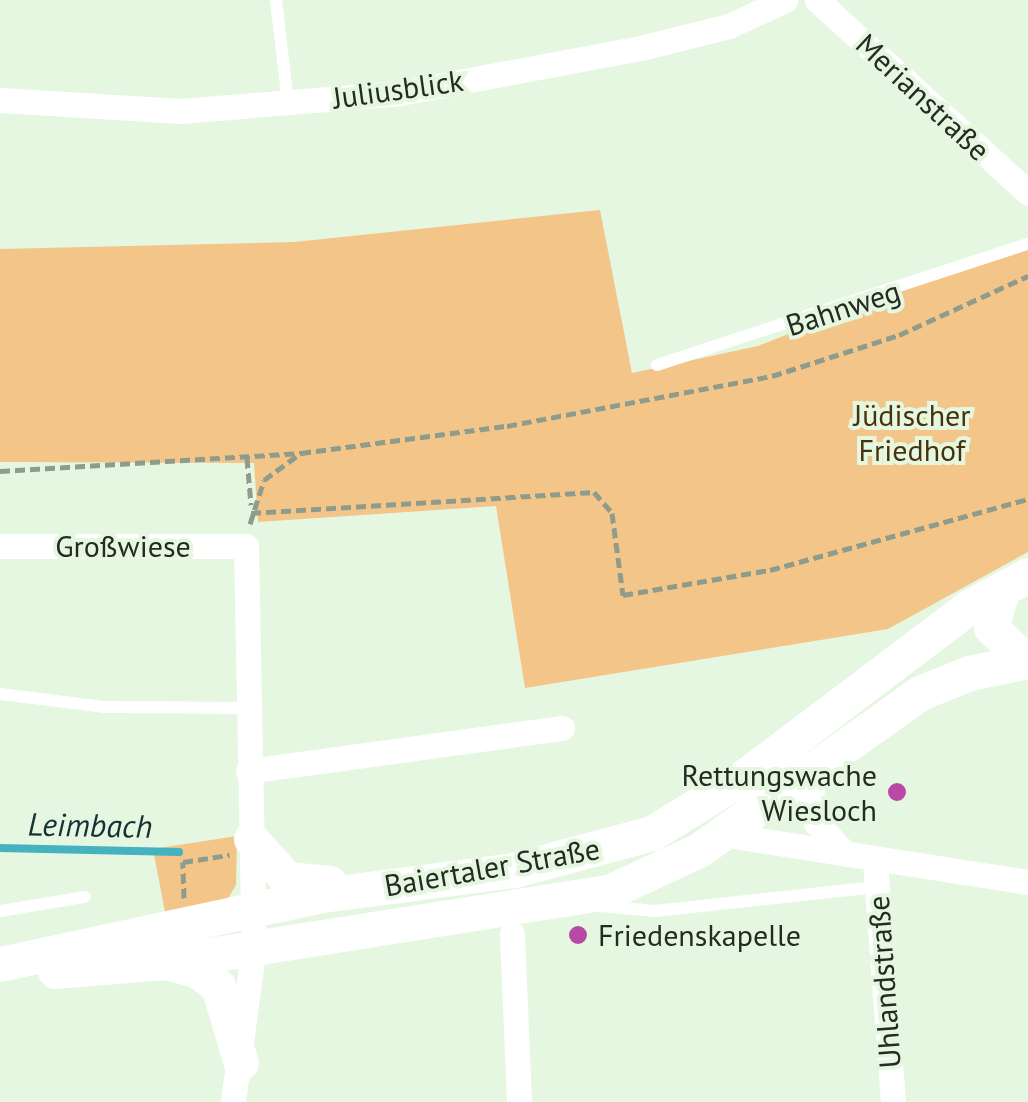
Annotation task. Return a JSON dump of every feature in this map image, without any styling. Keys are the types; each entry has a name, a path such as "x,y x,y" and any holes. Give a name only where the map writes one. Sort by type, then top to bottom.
{"main road":[{"path":"1015,582 991,626 1027,661"},
{"name":"Baiertaler Straße","path":"0,964 254,910 530,866 652,833 699,809 858,685 1015,582"},
{"name":"Baiertaler Straße","path":"0,974 165,962 567,902 654,873 721,834 818,761 932,688 1027,661"},
{"path":"252,845 272,866 296,882 380,888"},
{"path":"165,962 196,970 218,986 241,1062"}],"street":[{"name":"Juliusblick","path":"0,100 181,111 400,93 641,48 729,26 785,0"},
{"name":"Merianstraße","path":"818,0 1028,193"},
{"name":"Großwiese","path":"0,546 246,546 248,708"},
{"path":"234,1102 254,946 248,708"},
{"path":"248,772 562,728"},
{"path":"818,761 810,793 816,823 868,869"},
{"path":"721,834 868,869 1028,882"},
{"name":"Uhlandstraße","path":"868,869 893,1102"},
{"path":"512,934 519,1102"}],"lane":[{"path":"276,0 288,102"},
{"name":"Bahnweg","path":"657,366 1028,244"},
{"path":"0,694 105,707 248,708"},
{"path":"567,902 655,911 868,869"},
{"path":"0,911 85,896"}],"path":[{"path":"0,471 301,454 507,426 772,376 899,335 1028,276"},
{"path":"252,513 264,480 301,454"},
{"path":"247,458 252,513"},
{"path":"252,513 594,492 612,514 623,595 770,570 1028,500"},
{"path":"188,924 179,870 184,862 252,845"}],"green space":[{"name":"Jüdischer Friedhof","path":"600,210 632,373 758,346 1028,239 1028,552 888,629 525,688 496,506 258,522 254,463 0,462 0,249 294,242"},
{"path":"237,836 236,885 227,900 166,917 153,849"}],"waterway":[{"name":"Leimbach","path":"0,848 179,852"}],"place":[{"name":"Rettungswache Wiesloch","path":"897,792"},
{"name":"Friedenskapelle","path":"578,935"}]}
